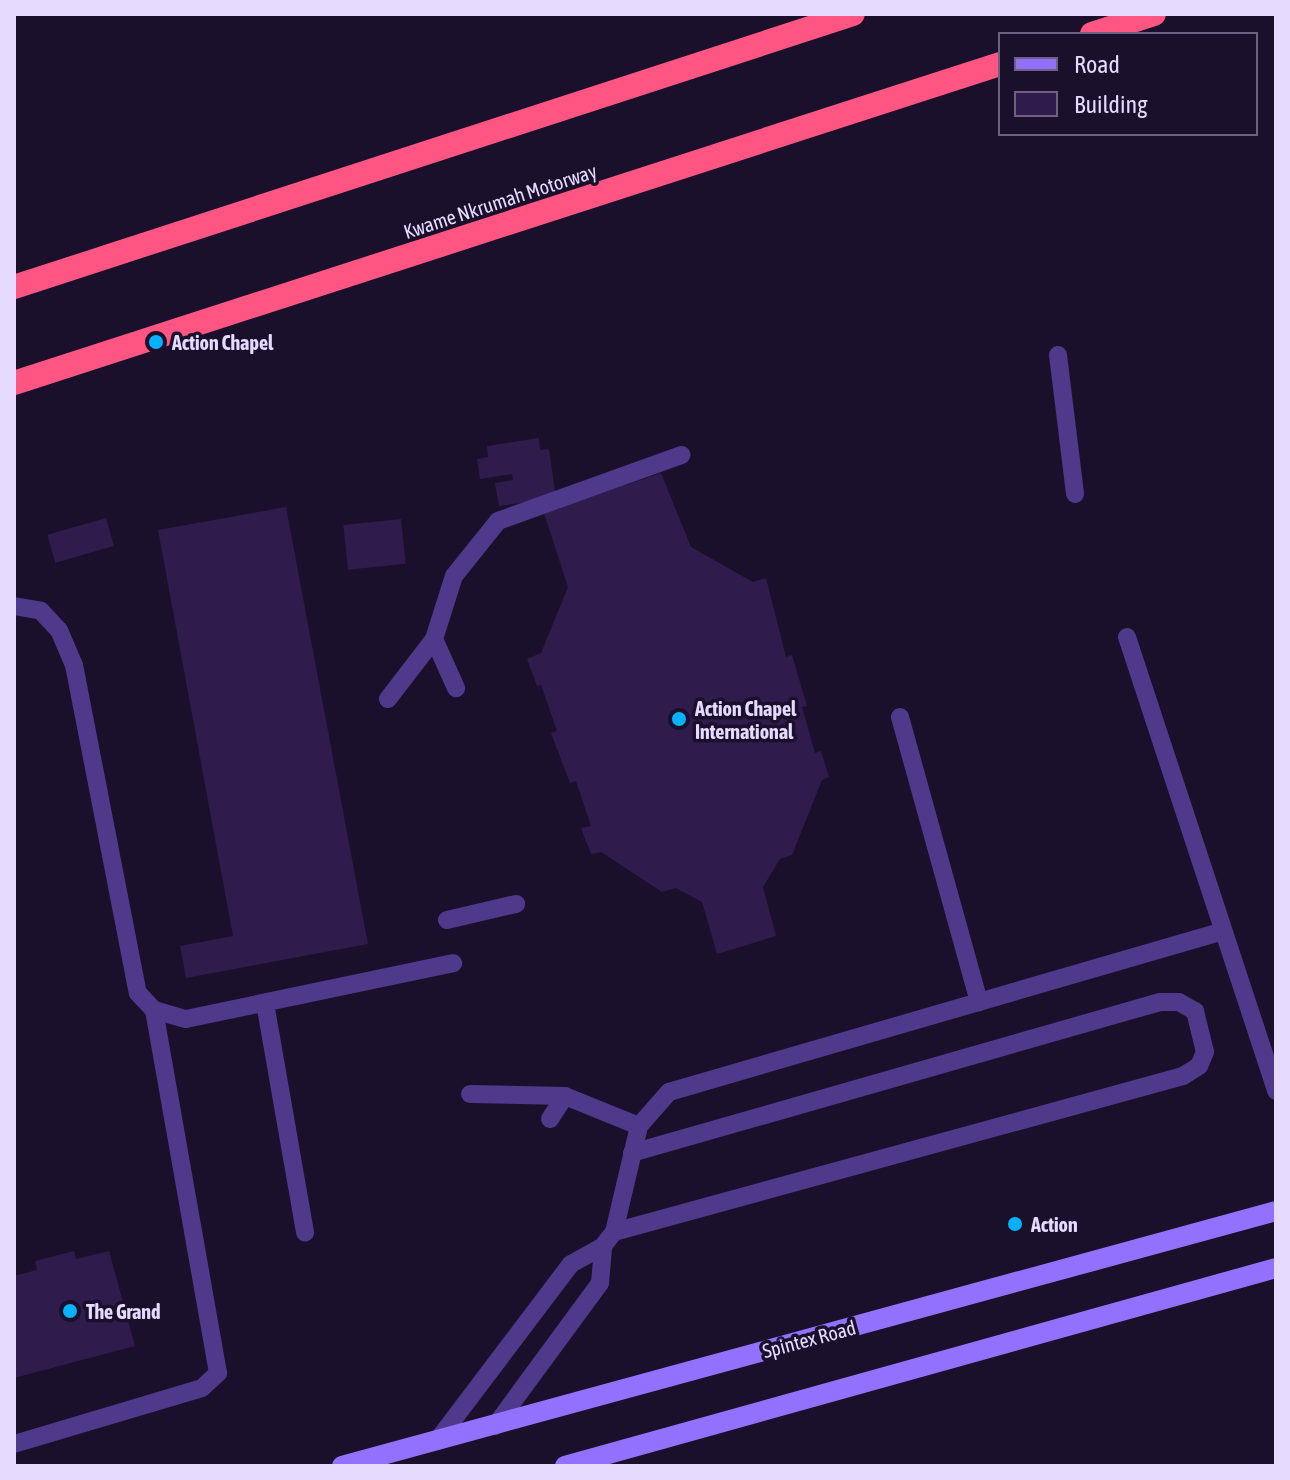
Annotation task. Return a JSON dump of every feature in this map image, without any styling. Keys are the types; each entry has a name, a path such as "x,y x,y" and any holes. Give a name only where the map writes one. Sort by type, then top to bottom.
{"highway":[{"path":"14,287 853,14"},
{"path":"1098,32 1154,14"},
{"name":"Kwame Nkrumah Motorway","path":"14,383 998,65"}],"main road":[{"name":"Spintex Road","path":"342,1466 1276,1211"},
{"path":"565,1466 1276,1268"}],"lane":[{"path":"1058,355 1075,494"},
{"path":"388,699 434,639 454,576 498,521 681,455"},
{"path":"14,606 41,611 59,630 74,665 138,993 154,1010 186,1019 453,963"},
{"path":"1127,637 1276,1091"},
{"path":"434,639 456,688"},
{"path":"900,717 979,1002"},
{"path":"447,920 516,904"},
{"path":"495,1426 600,1283 639,1126 669,1092 1223,931"},
{"path":"437,1441 571,1264 609,1239 1183,1076 1199,1066 1205,1052 1195,1011 1179,1002 1160,1002 632,1153"},
{"path":"265,1003 305,1233"},
{"path":"14,1444 202,1388 218,1373 154,1010"},
{"path":"470,1094 565,1096 639,1126"},
{"path":"550,1119 565,1096"}],"building":[{"path":"539,438 540,450 549,449 556,498 499,506 495,483 513,480 512,474 480,479 477,459 488,457 487,446"},
{"name":"Action Chapel International","path":"661,473 691,547 753,582 766,578 786,657 792,655 807,706 802,707 815,753 821,751 829,777 822,780 792,855 780,859 763,887 776,936 717,954 702,902 676,888 662,892 601,852 591,854 581,828 591,826 576,781 570,783 551,733 557,731 541,685 537,686 527,659 541,653 568,587 544,513"},
{"path":"286,507 368,944 186,978 180,946 233,936 158,530"},
{"path":"106,518 114,546 55,563 47,535"},
{"path":"401,519 406,564 348,570 343,525"},
{"name":"The Grand","path":"74,1251 76,1259 109,1251 135,1346 14,1378 14,1276 37,1270 35,1261"}],"place":[{"name":"Action Chapel","path":"156,342"},
{"name":"Action Chapel International","path":"679,719"},
{"name":"Action","path":"1015,1224"},
{"name":"The Grand","path":"70,1311"}]}
